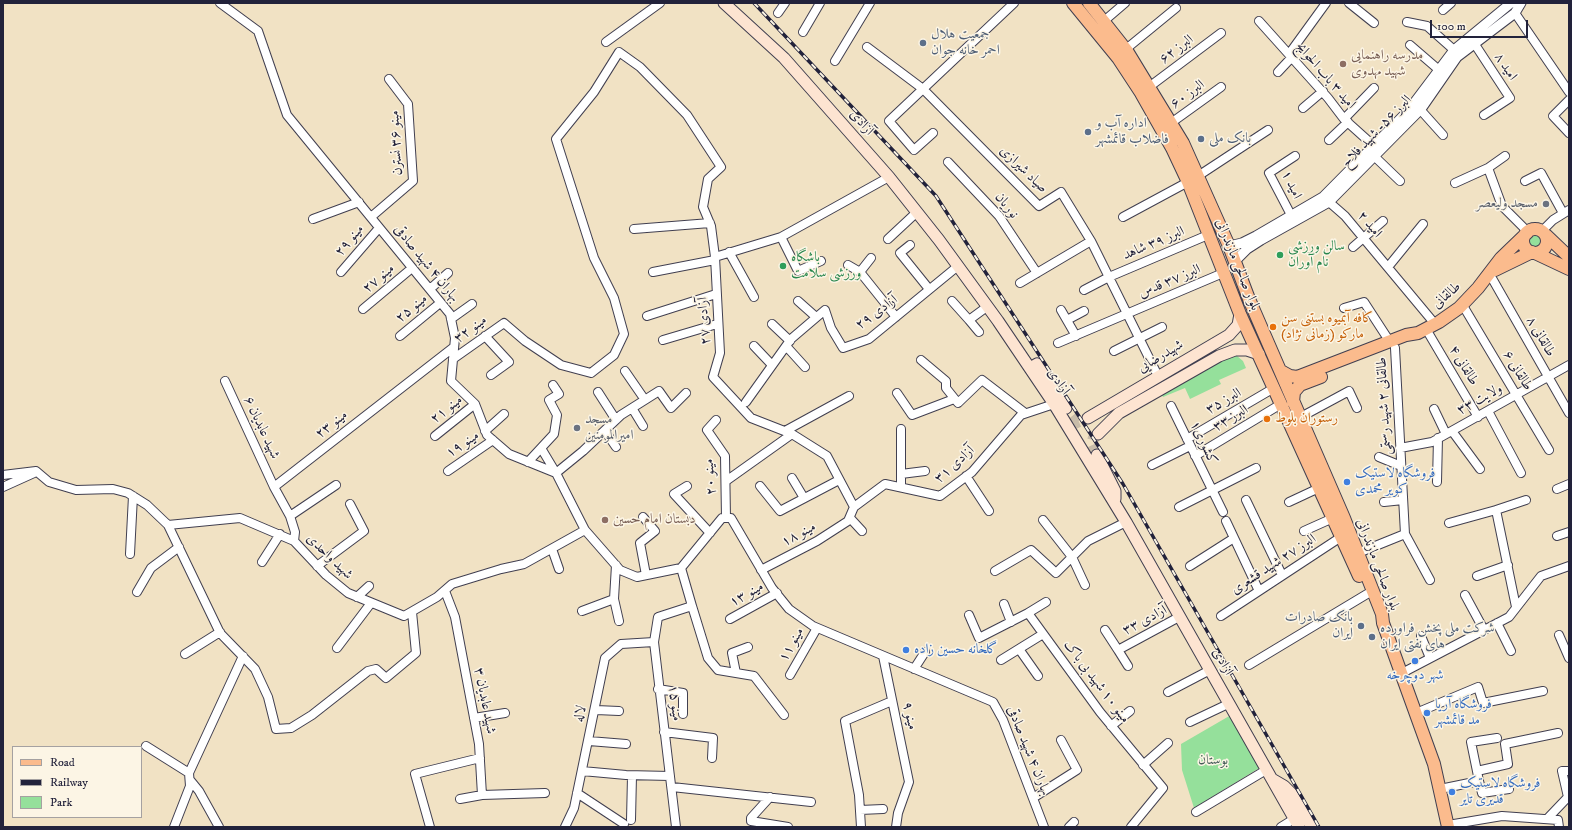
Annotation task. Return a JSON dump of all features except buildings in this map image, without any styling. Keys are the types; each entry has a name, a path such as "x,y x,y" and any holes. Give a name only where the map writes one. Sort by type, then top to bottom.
{"main road":[{"name":"آزادی","path":"724,3 784,58 889,177 988,306 1054,404 1126,522 1296,823"},
{"name":"بلوار صالحی مازندرانی","path":"1073,3 1118,58 1141,93 1172,148 1193,179 1229,246 1248,299 1281,371 1287,403 1319,488 1377,617 1383,623"},
{"name":"بلوار صالحی مازندرانی","path":"1092,4 1126,49 1183,143 1208,235 1240,314 1274,388 1299,418 1358,553 1382,614 1383,623"},
{"path":"1569,257 1544,233 1534,229 1528,232 1524,238 1524,245 1533,252 1569,269"},
{"name":"طالقانی","path":"1303,380 1392,345 1426,329 1462,304 1501,258 1528,232"},
{"path":"1533,252 1542,250 1545,247 1547,243 1544,233"},
{"name":"طالقانی","path":"1489,273 1533,252"},
{"name":"شهیدرضایی","path":"1088,418 1229,335 1238,325 1240,314"},
{"path":"1229,335 1232,335 1238,340 1237,348 1235,350"},
{"name":"شهیدرضایی","path":"1098,434 1119,413 1219,356 1235,350 1247,350 1259,354"},
{"path":"1030,368 1037,364 1040,367 1071,418"},
{"path":"1281,371 1290,376 1303,380 1287,403"},
{"path":"1113,403 1119,413"},
{"path":"1097,455 1115,491 1115,505"},
{"path":"1383,623 1434,764 1448,826"},
{"path":"1269,775 1291,793 1312,827"}],"street":[{"name":"بهاران ۴ شهید صادقی","path":"220,3 258,31 287,115 359,202 378,228 450,314 455,338 451,381 475,404 487,435 509,454 556,473"},
{"path":"606,42 660,3"},
{"path":"778,13 785,3"},
{"path":"803,32 820,3"},
{"path":"835,61 870,3"},
{"path":"933,133 914,150 889,121 1014,3"},
{"path":"1104,21 1125,3"},
{"path":"1278,72 1326,3"},
{"path":"1349,3 1374,23"},
{"path":"1444,10 1451,3"},
{"name":"البرز ۵۶- شهید فلاح","path":"1229,246 1242,243 1323,197 1374,146 1418,106 1438,70 1454,50 1509,6 1521,3"},
{"path":"1509,6 1569,92"},
{"name":"البرز ۵۶- شهید فلاح","path":"1234,261 1252,246 1329,202 1374,156 1418,106 1457,57 1474,44 1509,6"},
{"path":"1126,49 1176,8"},
{"name":"امید ۳ باب الحوایج","path":"1259,22 1323,92 1346,120 1374,146"},
{"path":"1407,22 1427,26 1454,50"},
{"name":"البرز ۶۲","path":"1149,87 1221,33"},
{"name":"امید ۸","path":"1474,44 1510,98 1484,114"},
{"path":"1410,45 1438,70"},
{"name":"صیاد شیرازی","path":"867,48 923,89 1039,206 1061,192 1091,241 1158,376"},
{"name":"آزادی ۲۷","path":"504,323 525,341 561,365 591,373 614,355 624,334 614,298 594,258 556,139 594,92 619,52 640,68 687,115 721,167 708,179 703,207 710,223 715,258 717,324 720,353 713,377 751,418 789,433 827,456 854,507"},
{"name":"مینو ۳۶ نسترن","path":"371,217 413,181 408,104 388,79"},
{"name":"البرز ۶۰","path":"1171,123 1221,87"},
{"path":"1329,140 1374,88"},
{"path":"1304,108 1323,92"},
{"path":"1569,100 1553,116 1569,133"},
{"path":"1418,106 1443,135"},
{"path":"1123,217 1193,179 1268,130"},
{"name":"امید ۱","path":"1291,215 1269,173 1295,156"},
{"path":"1374,156 1400,180"},
{"path":"1455,183 1488,168 1506,156"},
{"name":"نوریان","path":"948,162 1000,216 1037,273"},
{"path":"1488,168 1502,206 1528,232"},
{"path":"1525,181 1541,173 1566,211 1553,220 1544,233"},
{"path":"653,272 715,258 729,252 781,237 889,177"},
{"path":"313,219 359,202"},
{"name":"امید ۲","path":"1329,202 1345,216 1388,267 1426,329"},
{"path":"888,239 917,212"},
{"path":"1353,247 1383,221"},
{"path":"634,229 710,223"},
{"path":"1388,267 1424,224"},
{"name":"مینو ۲۹","path":"341,272 378,228"},
{"name":"البرز ۳۹ شاهد","path":"1084,290 1109,277 1208,235"},
{"path":"781,237 798,271 821,261"},
{"path":"1020,283 1091,241"},
{"path":"910,245 900,253 930,289"},
{"path":"729,252 754,297"},
{"path":"860,272 871,258"},
{"path":"848,265 860,272 896,317"},
{"name":"آزادی ۲۹","path":"816,317 825,310 831,328 843,348 869,339 958,266"},
{"name":"مینو ۲۷","path":"363,309 412,268"},
{"path":"430,289 448,273"},
{"name":"البرز ۳۷ قدس","path":"1058,343 1224,273"},
{"name":"طالقانی ۸","path":"1489,273 1569,413"},
{"path":"647,316 716,294"},
{"path":"746,402 788,343 816,317 798,301"},
{"path":"952,301 979,332"},
{"name":"مینو ۲۵","path":"400,336 440,302"},
{"path":"1344,308 1364,302 1392,345"},
{"path":"451,319 472,304"},
{"name":"طالقانی ۶","path":"1462,304 1549,450"},
{"path":"969,320 988,306"},
{"path":"1061,310 1076,336"},
{"path":"1067,320 1084,311"},
{"name":"مینو ۳۲","path":"453,359 504,323"},
{"path":"663,340 717,324"},
{"path":"772,324 805,367"},
{"path":"1114,351 1162,327"},
{"name":"طالقانی ۴","path":"1426,329 1478,417"},
{"path":"485,336 509,362 491,375"},
{"name":"طالقانی ۲ شهید رستمی","path":"1392,345 1405,534"},
{"path":"754,346 772,365"},
{"name":"مینو ۲۳","path":"274,487 454,347"},
{"path":"921,360 946,381 946,388 958,403 982,380 1025,413"},
{"name":"ولایت ٣۳","path":"1400,448 1432,442 1569,365"},
{"path":"625,371 645,400"},
{"name":"شهید عابدیان ۶","path":"225,381 274,487"},
{"path":"528,462 554,434 557,414 549,400 559,394 553,385"},
{"name":"البرز ۳۵","path":"1152,465 1274,388"},
{"path":"556,473 616,420 659,391 671,408 686,393"},
{"path":"1299,418 1349,391 1357,408"},
{"path":"598,392 616,420"},
{"path":"897,393 912,415 954,399"},
{"path":"726,481 789,433 849,396"},
{"name":"البرز ۳۳","path":"1195,456 1287,403"},
{"name":"مینو ۲۱","path":"435,436 475,404"},
{"name":"آزادی ۳۱","path":"854,507 885,484 940,496 966,476 1021,415 1054,404"},
{"name":"کشوری۱","path":"1171,406 1223,512"},
{"path":"632,408 643,426"},
{"path":"1434,409 1449,432 1480,469"},
{"path":"1488,411 1521,473"},
{"path":"485,431 504,414"},
{"name":"مینو ۲۰","path":"716,420 706,430 725,456 726,518"},
{"path":"901,429 901,487"},
{"path":"605,431 616,447"},
{"path":"1437,482 1438,438"},
{"name":"مینو ۱۹","path":"448,471 493,440"},
{"path":"541,448 556,473 585,530 620,570 637,577 681,568 722,518 726,518"},
{"path":"1379,457 1401,466"},
{"path":"1178,507 1256,468"},
{"path":"901,474 924,471"},
{"path":"3,475 36,472 49,482 76,490 113,489 128,493 147,505 168,525 220,632 255,669 268,697 276,729 291,728 312,715 368,671 376,669 386,678 405,663 416,653 412,612 445,591 452,584 501,569 524,564 585,530"},
{"path":"3,487 36,472"},
{"path":"966,476 989,511"},
{"path":"792,478 804,498"},
{"path":"760,486 780,511 840,480"},
{"path":"1557,488 1569,484"},
{"path":"290,516 336,485"},
{"path":"687,486 674,494 710,533"},
{"path":"274,487 290,516 295,532 294,541"},
{"path":"1289,502 1319,488"},
{"path":"130,554 133,496"},
{"path":"1246,500 1282,575"},
{"path":"1384,502 1403,500"},
{"path":"1449,523 1526,500"},
{"path":"317,566 364,531 350,504"},
{"path":"854,507 849,520 862,531"},
{"path":"1496,510 1516,607"},
{"path":"643,517 655,531 640,543 646,575"},
{"name":"شهید واحدی","path":"168,525 240,518 294,541 317,566 348,593 404,616 412,612"},
{"name":"بهاران ۴ شهید صادقی","path":"726,518 731,518 761,570 776,593 789,609 817,628 993,702 1003,720 1044,827"},
{"path":"1304,531 1332,518"},
{"name":"مینو ۱۸","path":"761,570 818,541 849,520"},
{"path":"1044,520 1072,557 1085,585"},
{"path":"1226,521 1259,591"},
{"path":"995,571 1031,550 1056,573 1088,541 1126,522"},
{"path":"1557,536 1569,532"},
{"path":"262,562 280,534"},
{"path":"1358,553 1405,534 1430,580"},
{"name":"البرز ۲۷ شهید قشعری","path":"1221,616 1341,537"},
{"path":"1190,566 1234,538"},
{"path":"137,592 151,568 179,548"},
{"path":"552,549 559,569"},
{"path":"616,565 614,599 619,621"},
{"path":"1477,576 1508,565"},
{"path":"1402,673 1509,617 1541,576 1569,566"},
{"path":"681,568 708,658 718,670 754,676 784,715"},
{"path":"357,597 369,586"},
{"name":"شهید عابدیان ۳","path":"445,591 455,617 474,718 480,758 482,795"},
{"name":"مینو ۱۳","path":"730,619 776,593"},
{"path":"1250,665 1367,594"},
{"path":"1466,595 1484,630"},
{"path":"582,611 614,599"},
{"path":"969,615 979,638 1046,602"},
{"path":"337,648 371,603"},
{"path":"1004,604 1011,622"},
{"name":"مینو ۱۵","path":"676,827 672,787 658,689 654,642 658,618 692,606"},
{"name":"مینو ۱۰ شهید بی باک","path":"1028,613 1111,726 1163,788 1134,826"},
{"name":"آزادی ۳۳","path":"1128,666 1118,650 1180,617"},
{"path":"1497,623 1511,651"},
{"name":"مینو ۱۱","path":"790,675 817,628"},
{"path":"1105,630 1118,650"},
{"path":"185,654 220,632"},
{"path":"1001,660 1043,634"},
{"path":"1559,635 1569,657"},
{"path":"1421,636 1430,658"},
{"name":"لاله","path":"565,827 574,808 596,710 605,658 621,644 654,642"},
{"path":"736,673 732,653 748,647"},
{"path":"1019,649 1038,676"},
{"path":"914,669 925,652"},
{"path":"174,827 190,786 189,777 243,656"},
{"name":"مینو ۹","path":"883,656 909,782 898,813 896,827"},
{"path":"1168,692 1210,670"},
{"path":"1416,713 1478,687 1483,703 1543,691"},
{"path":"658,689 683,693 683,714"},
{"path":"860,827 859,795 845,721 892,701"},
{"path":"1190,722 1228,704"},
{"path":"596,710 619,710"},
{"path":"1111,726 1130,711"},
{"path":"474,718 505,713"},
{"path":"664,732 713,738 712,758"},
{"path":"1477,771 1508,764 1505,744 1558,733"},
{"path":"1497,738 1471,742 1478,781 1482,793 1509,789"},
{"path":"589,740 626,744"},
{"path":"1033,798 1077,770 1061,740"},
{"path":"1143,764 1168,743"},
{"path":"146,746 189,777 220,827"},
{"path":"430,827 415,774 480,758"},
{"path":"582,771 632,776 670,776"},
{"path":"1547,819 1569,797 1562,771 1569,771"},
{"path":"1196,812 1269,775"},
{"path":"577,793 627,822 632,776"},
{"path":"1440,789 1478,781"},
{"path":"672,787 811,802"},
{"path":"460,799 482,795 545,793"},
{"path":"770,797 751,818 751,821 788,827"},
{"path":"860,810 884,809"},
{"path":"1448,826 1502,816 1558,820 1559,827"},
{"path":"1281,827 1296,823"}],"green space":[{"path":"1532,233 1538,233 1543,238 1541,247 1538,249 1532,249 1527,244 1527,238"},
{"path":"1229,356 1237,356 1243,361 1246,368 1219,380 1221,384 1190,399 1185,388 1163,397 1162,395"},
{"name":"بوستان","path":"1231,715 1261,767 1194,808 1182,770 1181,744"}],"tunnel":[{"path":"1071,417 1076,423 1088,418"},
{"path":"1097,455 1092,445 1093,439 1098,434"}],"railway":[{"path":"754,3 936,196 1123,484 1319,827"}],"place":[{"name":"جمعیت هلال احمر خانه جوان","path":"923,43"},
{"name":"مدرسه راهنمایی شهید مهدوی","path":"1343,64"},
{"name":"اداره آب و فاضلاب قائمشهر","path":"1088,132"},
{"name":"بانک ملی","path":"1201,139"},
{"name":"مسجد ولیعصر","path":"1546,204"},
{"name":"سالن ورزشی نام آوران","path":"1280,255"},
{"name":"باشگاه ورزشی سلامت","path":"783,266"},
{"name":"کافه آبمیوه بستنی سن مارکو (زمانی نژاد)","path":"1273,327"},
{"name":"رستوران بلوط","path":"1267,419"},
{"name":"مسجد امیرالمومنین","path":"577,428"},
{"name":"فروشگاه لاستیک کویر محمدی","path":"1347,482"},
{"name":"دبستان امام حسین","path":"605,520"},
{"name":"بانک صادرات ایران","path":"1361,626"},
{"name":"شرکت ملی پخش فراورده های نفتی ایران","path":"1372,637"},
{"name":"گلخانه حسین زاده","path":"906,650"},
{"name":"شهر دوچرخه","path":"1415,661"},
{"name":"فروشگاه آریا مد قائمشهر","path":"1427,713"},
{"name":"فروشگاه لاستیک قدیری تایر","path":"1452,792"}]}
